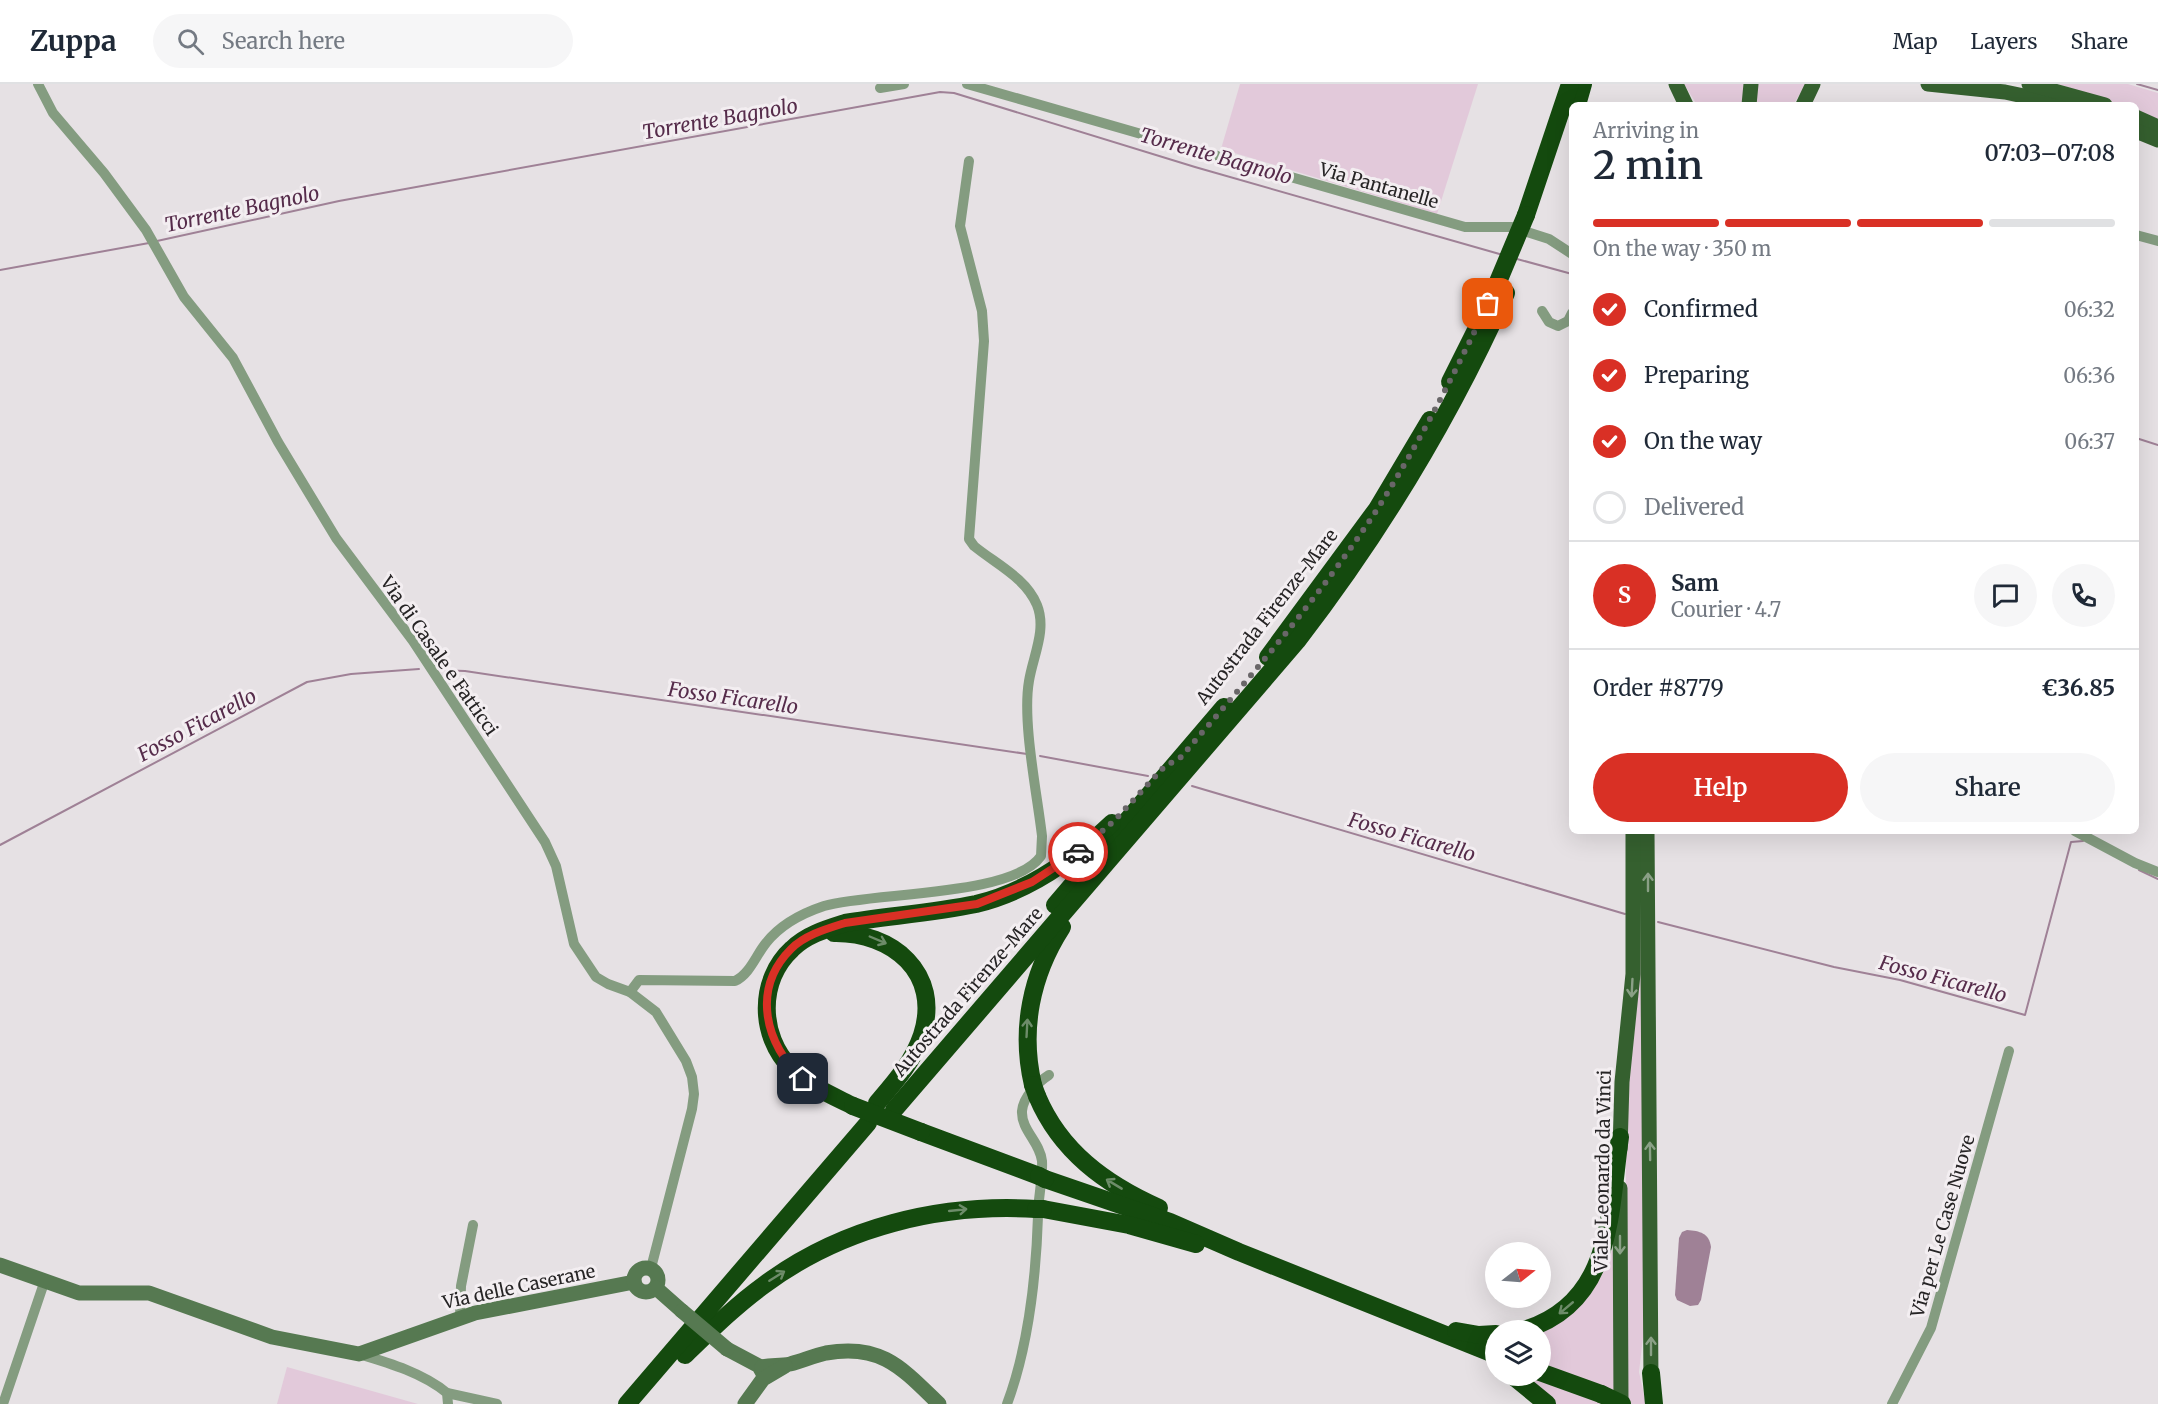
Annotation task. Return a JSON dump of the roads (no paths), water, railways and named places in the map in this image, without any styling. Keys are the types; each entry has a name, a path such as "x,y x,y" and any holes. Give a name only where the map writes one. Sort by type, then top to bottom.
{"highway":[{"name":"Autostrada Firenze-Mare","path":"1531,218 1570,84"},
{"path":"1578,102 1583,84"},
{"name":"Autostrada Firenze-Mare","path":"885,1106 1125,843 1297,641 1375,535 1440,427 1501,291 1569,126"},
{"name":"Autostrada Firenze-Mare","path":"885,1106 1269,655 1377,508 1425,429 1501,291"},
{"path":"1181,757 1164,767 1093,841 1032,882 977,904 845,923 801,941 779,963 767,992 767,1015 772,1040 790,1067 803,1079 865,1120 921,1132 1042,1178 1170,1222 1485,1351"},
{"path":"1125,843 1114,865 1061,929 1037,979 1029,1006 1027,1033 1035,1091 1058,1134 1085,1165 1117,1186 1198,1227 1239,1252"},
{"path":"801,941 835,933 861,934 876,938 898,950 916,970 924,993 926,1019 922,1035 908,1066 885,1106"},
{"path":"627,1404 833,1163 865,1120"},
{"path":"643,1404 685,1355 865,1120"},
{"path":"1548,1320 1557,1316 1587,1287 1603,1248 1620,1137"},
{"path":"685,1355 764,1285 844,1240 901,1220 937,1213 986,1208 1039,1209 1129,1225 1195,1244 1239,1252"},
{"path":"1416,1323 1485,1335"},
{"path":"1416,1323 1485,1359"},
{"path":"1651,1373 1652,1404"},
{"path":"1551,1376 1622,1404"},
{"path":"1525,1386 1547,1404"}],"main road":[{"path":"1676,84 1685,102"},
{"path":"1740,102 1741,84"},
{"path":"1749,102 1750,84"},
{"path":"1808,95 1825,84"},
{"path":"1928,84 2005,92 2051,102"},
{"path":"2029,84 2094,102"},
{"path":"2139,118 2158,127"},
{"path":"2139,132 2158,140"},
{"name":"Viale Leonardo da Vinci","path":"1622,1404 1620,1137 1622,1082 1633,974 1633,834"},
{"path":"1647,834 1651,1373"}],"street":[{"name":"Via di Casale e Fatticci","path":"38,84 57,119 104,173 148,234 184,297 240,370 278,442 336,538 413,641 545,842 556,867 579,954 596,977 630,992 656,1012 686,1061 694,1094 651,1268"},
{"path":"880,88 904,84"},
{"name":"Via Pantanelle","path":"967,84 1465,227 1512,227 1549,239 1569,252"},
{"path":"630,992 639,980 645,979 735,981 746,973 768,941 782,927 810,912 846,902 976,885 1027,869 1041,856 1042,836 1027,703 1030,676 1041,633 1039,612 1023,584 974,546 969,539 979,439 984,326 960,226 969,161"},
{"path":"2139,236 2158,241"},
{"path":"1542,311 1549,322 1558,326 1565,324 1569,318"},
{"path":"2080,834 2135,864 2158,872"},
{"name":"Via per Le Case Nuove","path":"1892,1404 1931,1328 2008,1051"},
{"path":"1007,1404 1022,1358 1038,1228 1042,1168 1040,1151 1023,1119 1023,1106 1026,1099 1049,1075"},
{"path":"460,1317 462,1286 473,1225"},
{"path":"0,1265 79,1293 149,1293 272,1337 359,1354 390,1364 437,1384 448,1399 497,1404"},
{"name":"Via delle Caserane","path":"634,1282 637,1272 643,1268 651,1268"},
{"path":"651,1268 658,1277 656,1288 755,1374"},
{"path":"3,1404 45,1280"},
{"name":"Via delle Caserane","path":"359,1354 460,1317 634,1282"},
{"name":"Via delle Caserane","path":"634,1282 643,1292 656,1288"},
{"path":"755,1374 826,1353 848,1350 870,1353 896,1364 939,1404"},
{"path":"745,1402 755,1374"}],"waterway":[{"path":"2137,84 2158,90"},
{"name":"Torrente Bagnolo","path":"157,241 339,201 940,92 954,93 1195,167 1503,255"},
{"name":"Torrente Bagnolo","path":"0,270 149,243"},
{"name":"Torrente Bagnolo","path":"1517,259 1569,273"},
{"name":"Torrente Bagnolo","path":"2139,439 2158,445"},
{"name":"Fosso Ficarello","path":"0,845 307,682 351,674 419,669"},
{"name":"Fosso Ficarello","path":"436,670 465,671 1027,754"},
{"name":"Fosso Ficarello","path":"1040,756 1148,776"},
{"name":"Fosso Ficarello","path":"1192,786 1625,914"},
{"name":"Fosso Ficarello","path":"1658,922 1834,967 1900,980 2025,1015 2071,842 2083,841"},
{"name":"Fosso Ficarello","path":"2139,870 2158,879"}]}
